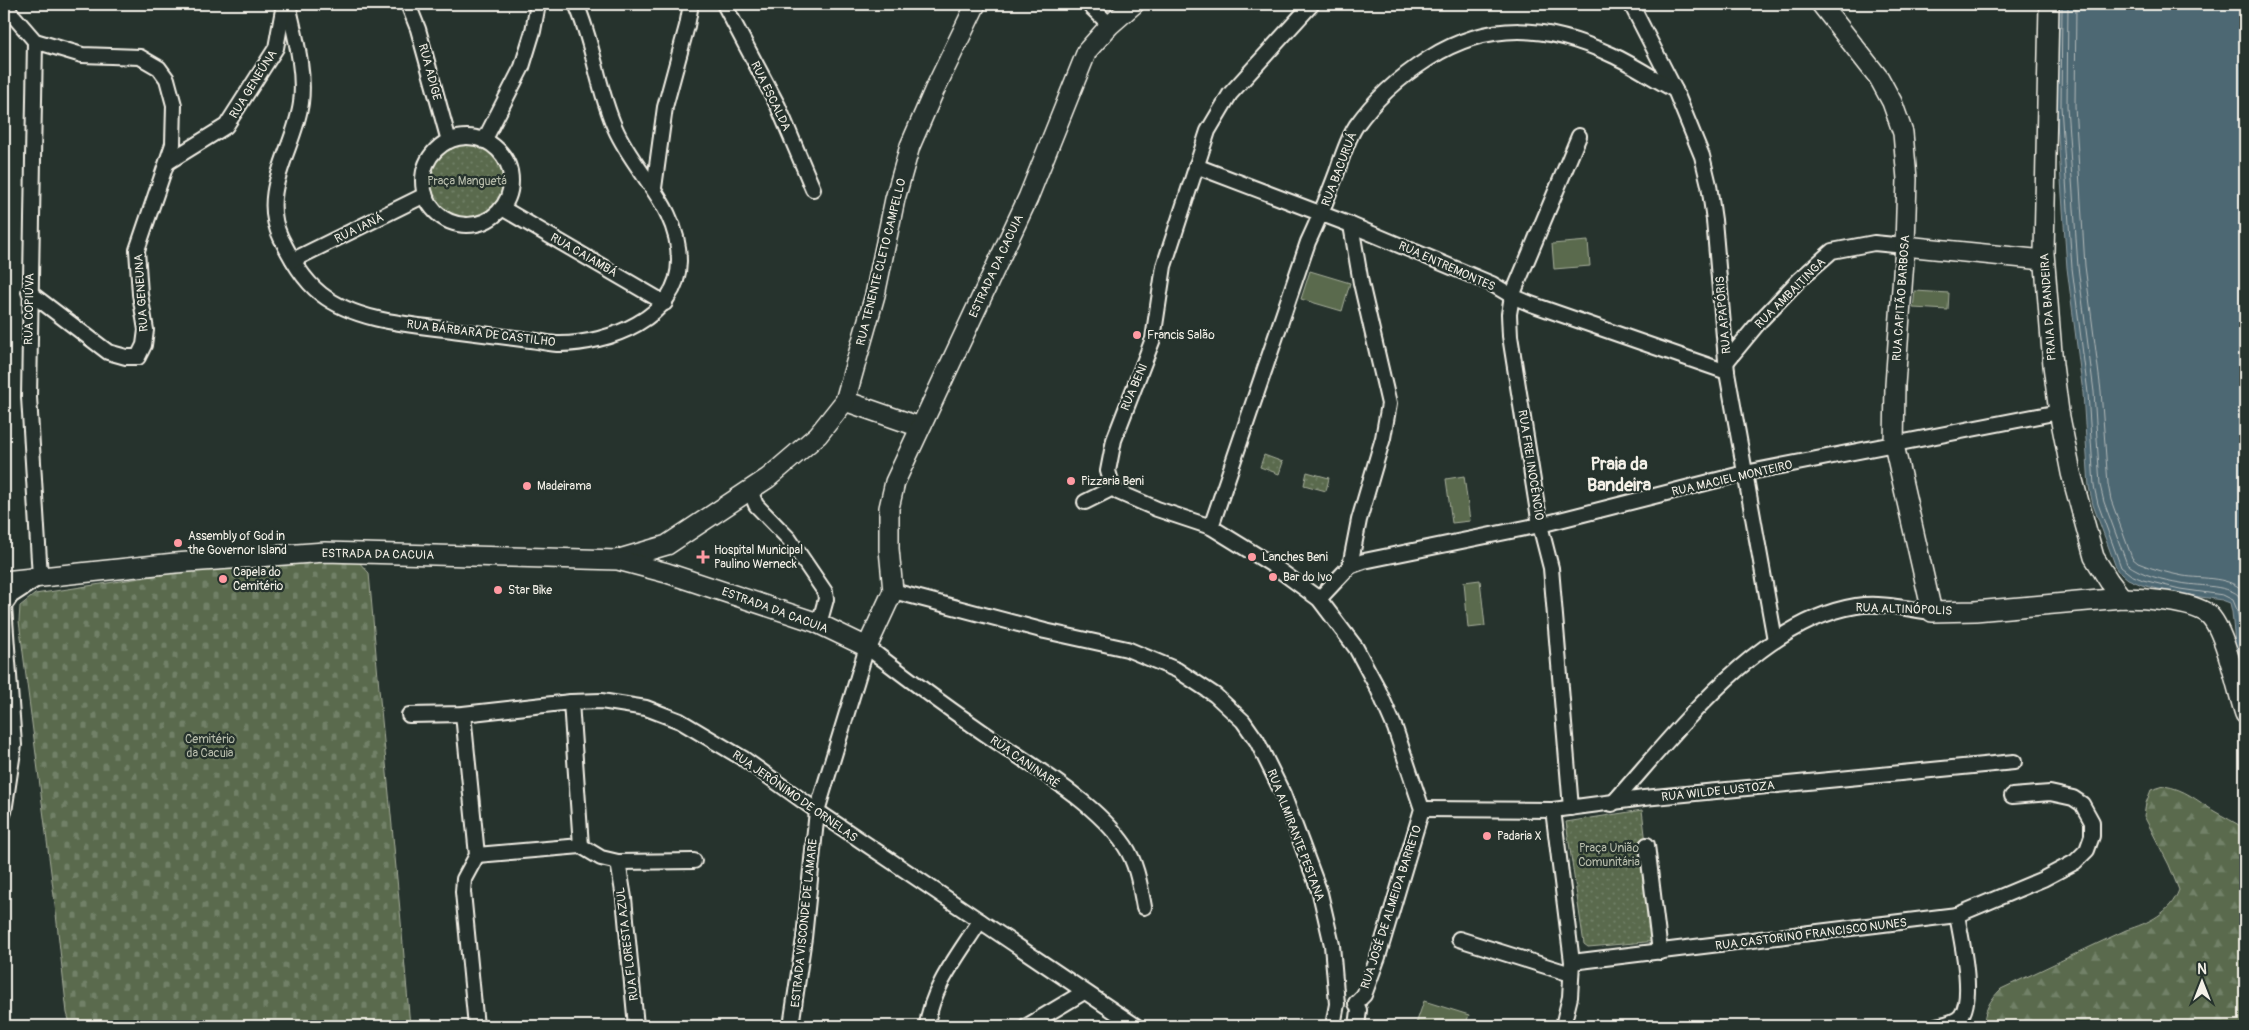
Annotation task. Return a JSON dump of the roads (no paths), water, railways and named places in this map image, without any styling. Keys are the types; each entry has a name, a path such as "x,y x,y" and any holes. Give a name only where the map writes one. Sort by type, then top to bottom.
{"main road":[{"name":"RUA TENENTE CLETO CAMPELLO","path":"618,560 667,545 768,478 818,435 845,401 875,295 889,224 910,146 976,4"},
{"name":"ESTRADA DA CACUIA","path":"4,581 175,563 325,552 618,560 668,573 819,624 867,648 893,591 889,508 895,482 1028,198 1087,51 1110,25 1134,4"},
{"name":"RUA CAPITÃO BARBOSA","path":"1821,4 1879,78 1892,102 1903,133 1907,179 1905,246 1895,385 1894,445 1932,612"},
{"name":"PRAIA DA BANDEIRA","path":"2049,4 2044,260 2059,412 2071,473 2096,562 2122,598"},
{"name":"RUA AMBAITINGA","path":"1905,246 2044,260"},
{"path":"845,401 920,427"},
{"path":"667,545 663,563 668,573"},
{"path":"2077,602 2092,586 2096,562"},
{"name":"RUA ALTINÓPOLIS","path":"1932,612 2122,598 2140,598 2196,608 2208,614 2228,655 2245,714"}],"street":[{"name":"RUA GENEÚNA","path":"168,162 226,126 276,48 284,4"},
{"name":"RUA BÁRBARA DE CASTILHO","path":"288,4 299,54 302,101 275,183 274,216 279,234 292,260 320,294 341,306 385,321 560,344 605,338 644,321 665,303 673,288 679,262 674,228 654,188 631,158 615,129 604,100 590,41 576,4"},
{"name":"RUA ADIGE","path":"408,4 418,29 449,141"},
{"path":"484,141 522,67 533,31 538,4"},
{"path":"654,188 665,107 687,26 691,4"},
{"name":"RUA ESCALDA","path":"724,4 778,106 813,189"},
{"path":"1088,4 1110,25"},
{"name":"RUA BENI","path":"1112,488 1108,471 1114,440 1153,339 1164,266 1208,131 1230,94 1312,4"},
{"name":"RUA APAPÓRIS","path":"1630,4 1675,90 1702,156 1714,220 1727,367 1775,640"},
{"path":"4,5 34,41 82,55 140,57 159,68 168,79 174,105 173,144 168,162"},
{"name":"RUA BACURUÁ","path":"1211,527 1299,268 1355,127 1378,101 1410,70 1447,47 1480,34 1506,30 1567,39 1613,55 1675,90"},
{"name":"RUA COPIÚVA","path":"34,41 28,397 40,577"},
{"name":"RUA FREI INOCÊNCIO","path":"1571,808 1552,568 1540,525 1508,314 1512,296 1579,136"},
{"path":"466,138 484,141 496,148 510,170 509,196 502,208 493,217 480,223 467,225 453,223 441,217 431,207 425,195 422,182 427,164 438,148 449,141 466,138"},
{"name":"RUA GENEUNA","path":"29,292 108,352 126,358 138,358 144,345 146,330 140,294 138,250 168,162"},
{"name":"RUA ENTREMONTES","path":"1196,166 1351,225 1492,284 1512,296 1727,367"},
{"name":"RUA IANÁ","path":"292,260 425,195"},
{"name":"RUA CAIAMBÁ","path":"502,208 665,303"},
{"path":"1085,502 1112,488 1148,506 1211,527 1250,550 1319,599 1350,566 1358,520 1383,438 1388,404 1361,283 1351,225"},
{"name":"RUA AMBAITINGA","path":"1727,367 1760,321 1799,280 1832,251 1874,243 1905,246"},
{"name":"RUA MACIEL MONTEIRO","path":"1350,566 1364,561 1540,525 1745,472 2059,412"},
{"path":"750,490 756,505 789,539 825,592 826,599 819,624"},
{"path":"4,811 14,745 4,605 11,596 40,577"},
{"name":"RUA ALMIRANTE PESTANA","path":"893,591 1045,631 1127,649 1177,670 1216,695 1243,721 1257,741 1283,794 1320,893 1332,945 1337,1004 1333,1026"},
{"name":"RUA JOSÉ DE ALMEIDA BARRETO","path":"1319,599 1356,648 1378,688 1395,728 1422,810 1378,957 1364,996 1356,1003"},
{"name":"RUA ALTINÓPOLIS","path":"1612,804 1716,690 1751,658 1775,640 1810,620 1835,611 1858,606 1932,612"},
{"name":"ESTRADA VISCONDE DE LAMARE","path":"791,1026 804,938 816,811 860,665 867,648"},
{"name":"RUA CANINARÉ","path":"867,648 974,726 1057,783 1105,822 1126,848 1133,863 1144,907"},
{"name":"RUA JERÔNIMO DE ORNELAS","path":"409,715 463,714 571,702 601,701 624,703 646,708 680,722 744,759 816,811 1136,1026"},
{"path":"571,702 581,846"},
{"path":"463,714 477,855 464,879 463,892 463,909 476,1026"},
{"name":"RUA WILDE LUSTOZA","path":"1422,810 1553,810 1612,804 1644,798 2014,762"},
{"name":"RUA CASTORINO FRANCISCO NUNES","path":"1572,968 1660,952 1957,915 2043,879 2075,862 2086,850 2092,836 2092,822 2082,804 2073,798 2050,793 2012,796"},
{"path":"1553,810 1572,968 1570,997 1562,1026"},
{"path":"1647,845 1660,952"},
{"path":"477,855 581,846 601,858 618,862 694,861"},
{"name":"RUA FLORESTA AZUL","path":"618,862 624,898 636,1026"},
{"path":"1936,1026 1954,1022 1961,1016 1965,1006 1967,976 1957,915"},
{"path":"927,1026 929,1014 942,983 980,922"},
{"path":"1459,939 1572,968"},
{"path":"1027,1026 1084,992"},
{"path":"1337,1004 1345,1001 1356,1003 1359,1010 1357,1026"}],"water":[{"path":"2057,4 2245,4 2245,688 2236,654 2230,603 2222,600 2179,594 2142,585 2128,579 2117,570 2093,505 2089,487 2083,393 2067,268 2056,106"}],"place":[{"name":"Francis Salão","path":"1137,335"},
{"name":"Pizzaria Beni","path":"1071,481"},
{"name":"Madeirama","path":"527,486"},
{"name":"Assembly of God in the Governor Island","path":"178,543"},
{"name":"Hospital Municipal Paulino Werneck","path":"703,557"},
{"name":"Lanches Beni","path":"1252,557"},
{"name":"Bar do Ivo","path":"1273,577"},
{"name":"Capela do Cemitério","path":"223,579"},
{"name":"Star Bike","path":"498,590"},
{"name":"Padaria X","path":"1487,836"}],"district":[{"name":"Praia da Bandeira","path":"1619,474"}],"park label":[{"name":"Praça Manguetá","path":"467,181"},
{"name":"Cemitério da Cacuia","path":"210,746"},
{"name":"Praça União Comunitária","path":"1609,855"}]}
